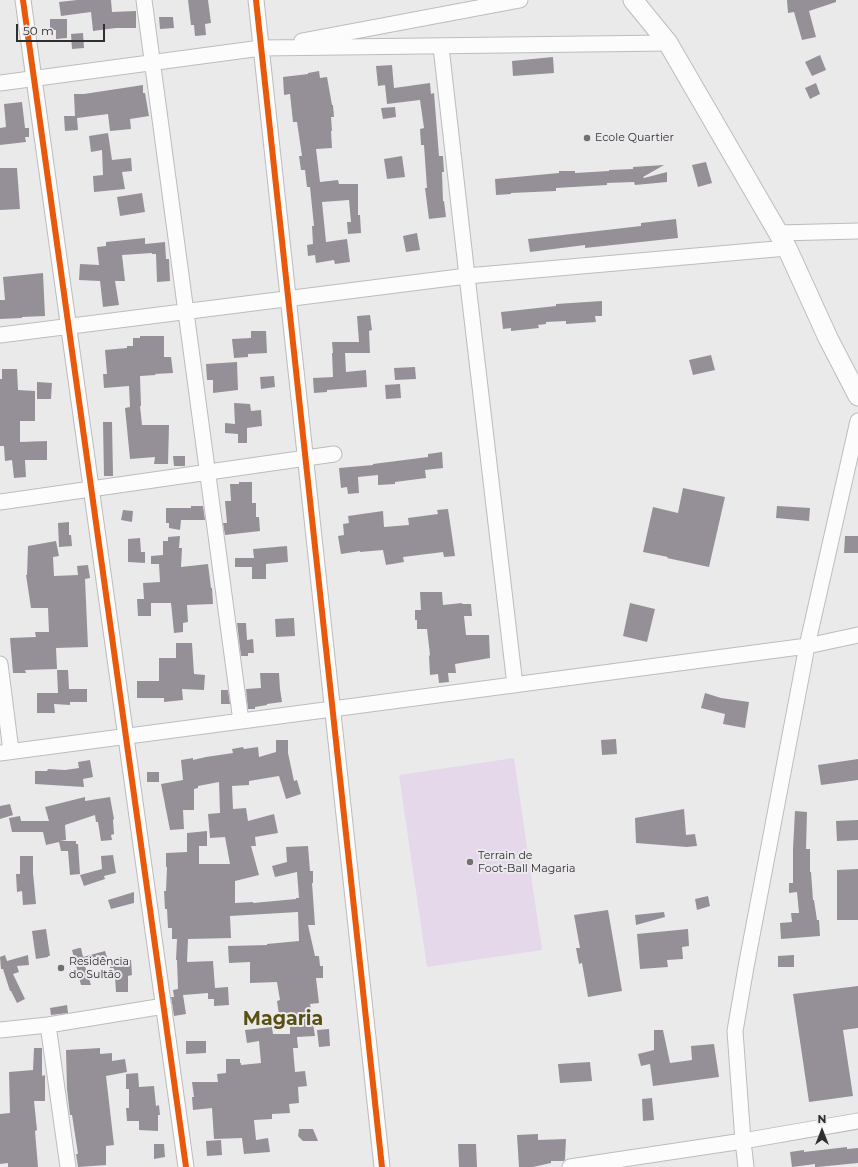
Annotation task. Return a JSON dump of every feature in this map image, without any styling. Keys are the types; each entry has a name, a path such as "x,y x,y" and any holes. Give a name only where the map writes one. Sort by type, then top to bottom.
{"main road":[{"path":"633,0 668,43 782,240 828,338 858,396"}],"street":[{"path":"23,0 186,1167"},
{"path":"144,0 241,721"},
{"path":"256,0 382,1167"},
{"path":"0,83 262,48 520,0"},
{"path":"262,48 441,47 668,43"},
{"path":"441,47 515,685"},
{"path":"0,335 467,276 858,231"},
{"path":"746,1167 735,1032 807,646 858,420"},
{"path":"0,502 334,454"},
{"path":"0,664 5,752 807,646 858,634"},
{"path":"0,1028 48,1025 164,1006"},
{"path":"48,1025 68,1167"},
{"path":"570,1167 743,1141 858,1121"}],"shaded area":[{"name":"Terrain de Foot-Ball Magaria","path":"514,758 542,950 427,967 399,775"}],"building":[{"path":"77,0 111,0 112,12 136,11 136,28 116,28 93,31 91,12 61,16 59,2"},
{"path":"188,0 208,0 211,23 205,24 206,35 195,36 194,25 191,25"},
{"path":"787,0 836,0 836,2 809,11 816,37 802,40 794,12 788,13"},
{"path":"159,17 173,17 174,28 160,29"},
{"path":"50,19 67,19 67,38 56,39 56,30 50,30"},
{"path":"83,33 84,48 72,49 71,34"},
{"path":"820,55 826,70 812,76 805,62"},
{"path":"553,57 554,73 513,76 512,61"},
{"path":"392,65 394,88 430,83 431,94 434,93 439,156 443,156 443,201 446,217 429,219 425,188 427,188 424,145 421,145 420,129 424,128 420,100 387,104 385,85 378,86 376,66"},
{"path":"319,71 320,78 327,77 334,117 331,117 332,148 316,149 320,182 338,180 339,184 358,184 358,215 360,215 361,233 348,234 347,222 351,222 349,200 322,202 326,242 347,239 350,262 335,264 334,260 316,263 315,255 308,256 307,245 313,244 312,226 314,226 310,187 307,187 305,170 301,170 299,156 302,156 297,122 293,122 290,94 284,95 283,77"},
{"path":"816,83 820,94 810,99 805,88"},
{"path":"143,85 143,93 145,93 149,116 130,119 131,129 110,131 108,114 77,118 78,130 65,131 64,116 75,116 74,94 84,94"},
{"path":"22,102 25,128 29,128 29,137 25,137 26,142 0,145 0,128 6,127 4,104"},
{"path":"395,107 396,117 383,119 381,108"},
{"path":"108,133 112,160 131,158 132,171 122,172 125,189 94,192 93,176 103,175 102,150 91,152 89,136"},
{"path":"402,156 405,177 387,179 384,159"},
{"path":"706,162 712,183 698,187 692,165"},
{"path":"664,165 643,177 667,172 667,182 635,185 634,182 607,183 607,185 556,188 556,191 496,195 495,179 559,173 559,171 575,171 575,173 633,169 633,167"},
{"path":"0,168 17,168 20,209 0,210"},
{"path":"142,193 145,212 120,216 117,197"},
{"path":"676,219 678,238 585,248 585,245 530,252 528,239 641,226 641,223"},
{"path":"417,233 420,250 406,252 403,236"},
{"path":"145,238 145,244 165,242 166,259 169,259 170,281 157,282 156,254 122,255 125,281 115,281 119,305 103,307 100,281 79,280 80,264 99,265 97,247 106,246 106,242"},
{"path":"43,273 45,316 0,319 0,300 5,300 3,277"},
{"path":"602,301 602,316 595,316 596,322 566,324 566,321 546,322 546,324 538,325 539,328 511,331 511,328 503,329 501,312 556,306 556,304"},
{"path":"370,315 372,330 369,331 370,353 345,353 346,372 366,370 367,387 327,390 327,392 314,393 313,378 333,377 332,342 359,342 357,316"},
{"path":"251,331 266,331 267,353 248,354 248,357 234,358 232,339 251,338"},
{"path":"140,336 164,336 164,357 171,357 173,373 140,376 140,406 142,425 169,425 168,464 154,464 155,457 130,459 125,408 130,407 129,386 104,388 103,374 107,374 105,350 133,346 133,338 140,338"},
{"path":"711,355 715,370 693,375 689,360"},
{"path":"237,362 238,390 213,393 213,380 207,380 206,364"},
{"path":"415,367 416,379 395,380 394,368"},
{"path":"2,369 17,369 18,390 35,391 35,421 20,421 20,442 47,441 47,460 25,460 26,477 14,478 12,460 5,461 4,446 0,446 0,379 2,379"},
{"path":"274,376 275,387 261,389 260,377"},
{"path":"37,382 52,383 51,399 37,399"},
{"path":"400,384 401,398 386,399 385,385"},
{"path":"234,403 250,404 251,411 261,410 262,426 247,428 247,443 238,443 238,434 225,433 225,423 235,424"},
{"path":"103,422 112,422 113,476 104,476"},
{"path":"442,452 443,468 425,470 426,478 395,482 395,484 378,485 378,475 358,477 359,493 348,494 347,487 341,488 339,468 428,457 428,454"},
{"path":"173,456 185,456 185,466 174,466"},
{"path":"239,482 252,482 252,503 256,503 256,517 259,517 260,531 225,535 223,523 227,523 225,501 231,501 230,484 239,484"},
{"path":"683,488 725,497 709,567 643,552 653,507 678,513"},
{"path":"191,506 203,506 205,520 181,520 180,530 169,528 169,523 166,523 166,508 191,508"},
{"path":"777,506 810,508 809,521 776,518"},
{"path":"448,509 455,556 444,557 443,552 403,557 404,562 386,565 383,550 341,554 338,536 344,535 343,524 349,523 348,516 383,511 384,527 409,525 408,518 438,514 437,510"},
{"path":"123,510 133,511 132,522 121,520"},
{"path":"69,522 69,535 71,535 72,546 59,547 58,523"},
{"path":"180,536 179,548 182,548 181,567 208,564 213,604 187,605 188,622 183,623 183,632 174,633 171,603 151,603 151,616 138,616 137,599 144,599 143,583 160,582 159,564 151,564 151,556 163,555 163,541 168,541 168,537"},
{"path":"845,536 858,536 858,553 844,553"},
{"path":"140,538 141,552 145,552 145,563 128,562 128,539"},
{"path":"56,541 59,556 53,557 54,576 78,575 77,566 88,565 90,578 85,579 88,647 56,648 57,669 25,670 26,673 13,673 10,638 36,637 35,632 49,632 48,608 31,608 26,575 28,546"},
{"path":"287,546 288,562 266,564 266,579 252,579 252,567 235,567 235,558 254,558 253,549"},
{"path":"420,592 442,592 443,605 462,603 471,604 472,616 464,616 466,635 489,635 490,658 455,664 456,673 448,673 449,682 439,683 438,674 430,675 430,655 427,629 417,629 417,620 415,620 415,610 421,610"},
{"path":"630,603 655,609 647,642 623,636"},
{"path":"294,618 295,636 276,637 275,619"},
{"path":"237,623 246,623 247,640 253,639 254,653 248,653 248,656 241,656"},
{"path":"176,643 192,643 194,674 205,675 204,690 182,689 183,700 164,702 164,698 137,698 137,681 159,681 159,658 176,658"},
{"path":"57,670 68,670 69,689 87,689 87,702 70,702 70,705 54,704 55,713 37,713 37,693 58,693"},
{"path":"260,673 279,673 282,702 255,707 255,709 248,709 246,689 261,688"},
{"path":"221,690 228,690 230,704 221,704"},
{"path":"705,693 721,698 749,702 745,728 723,724 725,714 701,708"},
{"path":"616,739 617,754 602,755 601,740"},
{"path":"276,740 288,740 288,753 294,781 297,780 301,794 286,799 279,776 249,781 249,785 232,786 233,809 246,808 248,821 274,814 278,833 255,837 256,846 251,846 259,875 235,881 235,903 253,903 299,898 297,872 275,877 272,866 287,862 286,847 308,846 310,871 313,871 312,883 315,925 308,925 315,956 319,956 320,966 323,966 323,978 316,978 319,1003 310,1004 315,1036 297,1037 298,1048 293,1048 295,1072 305,1071 307,1086 298,1087 299,1103 289,1104 290,1113 272,1114 272,1119 254,1120 256,1140 268,1138 270,1152 244,1154 242,1138 214,1139 212,1108 193,1110 192,1097 194,1097 192,1082 218,1082 217,1074 226,1073 226,1059 240,1059 241,1065 261,1063 259,1041 247,1043 245,1030 272,1027 273,1034 290,1034 290,1013 279,1015 277,1001 280,1000 277,982 250,983 250,962 229,963 228,946 267,945 299,941 298,912 230,916 231,938 188,939 187,962 213,961 215,988 228,987 229,1005 214,1006 214,999 208,999 208,993 183,995 186,1014 174,1016 171,997 174,997 173,990 178,989 176,960 177,939 172,939 172,928 168,928 167,909 165,909 164,891 166,891 166,853 187,852 187,833 207,831 207,846 199,846 199,864 230,864 225,837 210,838 208,814 220,813 219,782 198,786 198,788 194,789 194,810 183,810 184,829 170,830 161,784 183,780 181,760 193,758 193,760 233,753 232,749 243,747 244,749 258,747 259,757 276,752"},
{"path":"858,759 858,780 821,785 818,765"},
{"path":"90,760 93,777 83,779 84,787 35,784 35,771 79,768 78,762"},
{"path":"147,772 159,772 159,782 147,782"},
{"path":"85,797 85,801 110,797 114,819 114,834 111,835 112,840 101,841 98,822 96,822 95,815 65,825 66,840 60,841 76,841 76,844 78,844 80,874 70,875 68,851 61,851 59,842 46,845 43,832 12,832 9,818 20,816 21,821 49,821 45,807"},
{"path":"10,804 13,815 0,819 0,806"},
{"path":"684,809 686,835 695,834 697,846 686,847 636,843 635,818"},
{"path":"795,811 807,812 806,849 810,849 810,872 813,900 817,920 819,920 820,936 781,939 780,923 792,922 791,913 799,913 797,892 789,893 789,883 793,883"},
{"path":"858,820 858,840 837,841 836,821"},
{"path":"113,855 116,873 104,876 105,879 84,886 80,875 102,869 101,856"},
{"path":"20,856 33,856 36,904 23,905 22,891 17,892 16,874 20,874"},
{"path":"858,869 858,920 837,920 837,870"},
{"path":"134,892 134,903 111,909 108,900"},
{"path":"708,896 710,906 697,910 695,899"},
{"path":"608,910 622,991 588,997 582,963 579,964 576,948 580,948 574,915"},
{"path":"664,912 665,917 636,925 635,915"},
{"path":"46,929 50,956 36,959 32,931"},
{"path":"688,929 689,946 682,947 683,959 667,960 668,967 640,969 637,934"},
{"path":"81,948 83,957 105,951 108,960 85,966 91,985 81,985 72,950"},
{"path":"5,955 7,961 28,955 29,965 17,966 19,972 13,974 25,999 17,1003 10,991 3,969 1,969 0,957"},
{"path":"794,955 794,967 778,967 778,956"},
{"path":"131,960 132,975 128,976 128,992 116,992 115,976 110,976 110,961"},
{"path":"858,986 858,1028 843,1030 853,1096 809,1102 793,994"},
{"path":"67,1005 68,1013 51,1015 50,1008"},
{"path":"329,1029 330,1046 319,1047 317,1030"},
{"path":"654,1030 663,1030 670,1063 692,1060 691,1046 714,1044 719,1077 653,1086 650,1064 641,1066 638,1054 654,1050"},
{"path":"186,1041 206,1041 206,1053 186,1054"},
{"path":"34,1048 42,1048 42,1076 45,1075 45,1101 34,1101 37,1130 35,1131 38,1167 8,1167 8,1163 0,1164 0,1114 10,1113 9,1072 33,1070"},
{"path":"100,1048 100,1054 112,1053 112,1061 125,1059 127,1072 106,1076 114,1145 106,1146 106,1165 78,1167 76,1154 78,1154 72,1115 70,1115 67,1089 66,1050"},
{"path":"590,1062 592,1081 560,1083 558,1064"},
{"path":"138,1073 139,1087 154,1086 156,1106 159,1105 160,1115 158,1115 158,1131 139,1130 139,1121 127,1121 126,1108 129,1108 129,1089 126,1089 126,1074"},
{"path":"652,1098 654,1120 643,1121 642,1099"},
{"path":"299,1129 313,1129 318,1141 303,1141 298,1136"},
{"path":"538,1134 538,1140 566,1139 564,1161 551,1161 551,1163 533,1167 519,1167 517,1135"},
{"path":"221,1140 222,1155 207,1156 206,1141"},
{"path":"154,1144 164,1144 165,1157 154,1159"},
{"path":"458,1144 476,1144 477,1167 459,1167"},
{"path":"847,1147 847,1149 858,1148 858,1163 817,1167 815,1167 815,1164 792,1167 790,1152 804,1150 804,1152"}],"cycle path":[{"path":"23,0 186,1167"},
{"path":"256,0 382,1167"}],"place":[{"name":"Ecole Quartier","path":"587,138"},
{"name":"Terrain de Foot-Ball Magaria","path":"470,862"},
{"name":"Residência do Sultão","path":"61,968"}],"district":[{"name":"Magaria","path":"283,1019"}]}
